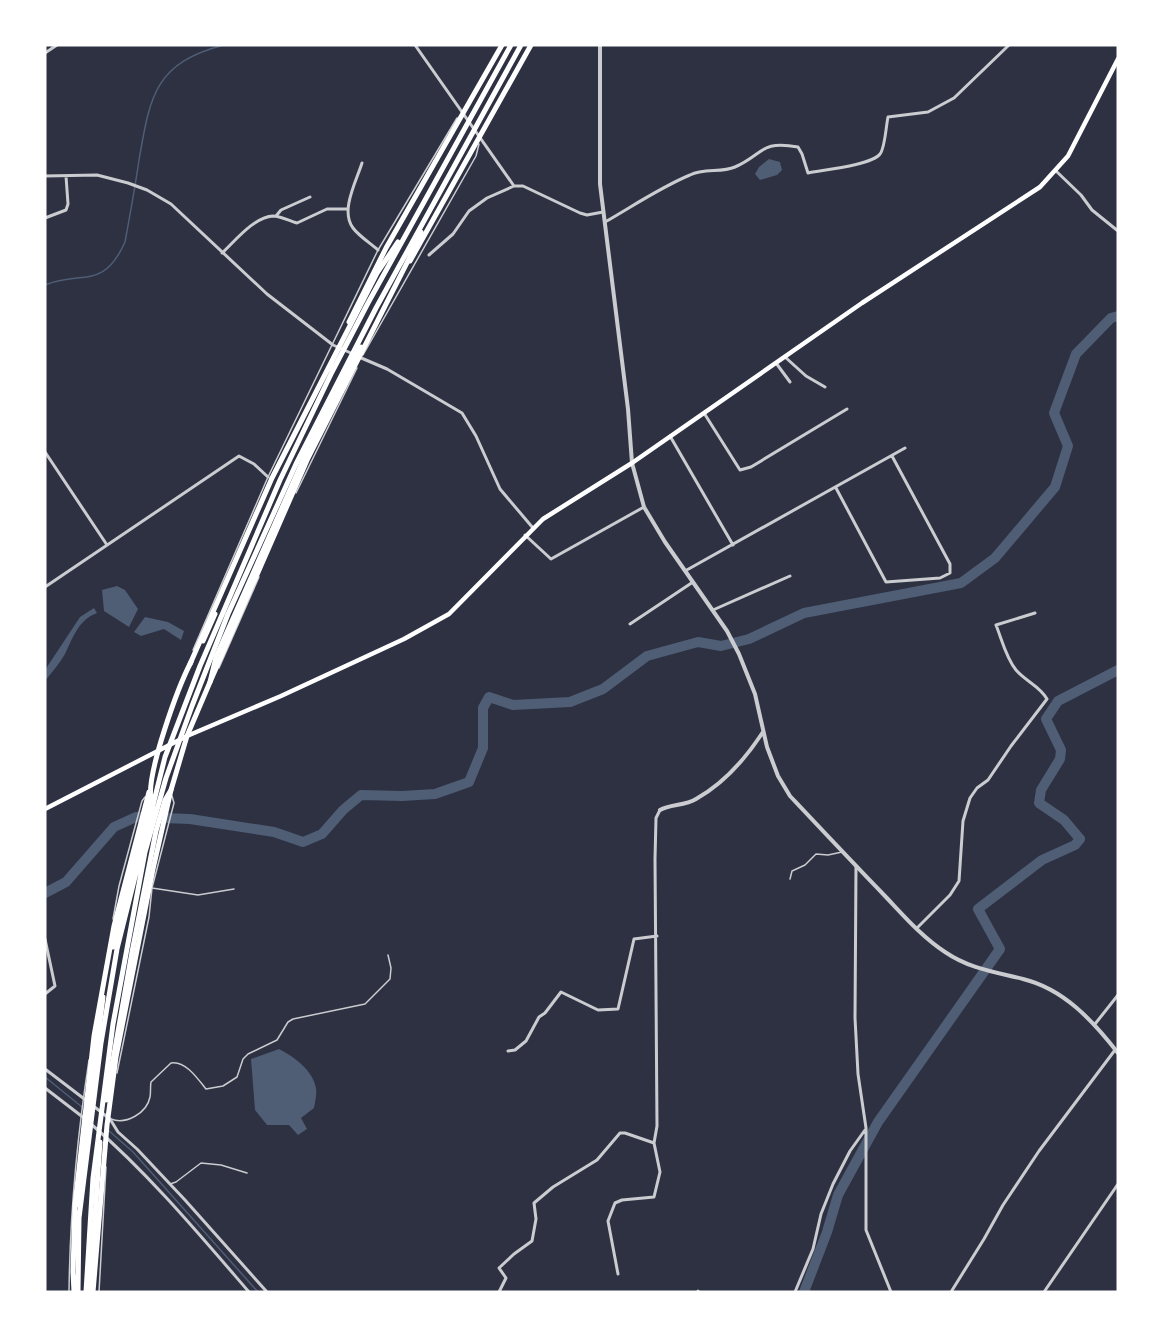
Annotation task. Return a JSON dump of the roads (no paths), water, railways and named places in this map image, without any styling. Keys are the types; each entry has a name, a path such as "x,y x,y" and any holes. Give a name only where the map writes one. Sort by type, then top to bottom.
{"main road":[{"path":"190,664 205,637 335,346 382,255 502,45"},
{"path":"76,1292 80,1218 101,1043 117,949 165,757 200,666 280,480 368,303 512,45"},
{"path":"90,1292 93,1178 113,1024 145,852 166,778 228,614 296,464 376,308 521,45"},
{"path":"210,682 216,657 308,449 531,45"},
{"path":"45,809 187,736 404,639 449,614 525,535 580,494 632,463 862,303 1040,187 1068,156 1118,59"},
{"path":"76,1292 73,1272 75,1205 94,1036 114,926 158,750 190,664 272,478 377,273 419,211"},
{"path":"90,1292 116,1057 153,869 171,790 187,736 308,458 417,243 426,216"},
{"path":"76,1292 77,1214 106,973 140,823"},
{"path":"90,1292 103,1116 149,862 164,823"}],"street":[{"path":"45,53 57,45"},
{"path":"415,45 514,186"},
{"path":"600,45 600,173 628,409 632,463 644,507 665,542 728,631 739,654 755,694 778,776 790,796 928,940 965,964 989,972 1024,979 1052,990 1073,1004 1095,1024 1117,1052 1039,1151 1003,1204 951,1292"},
{"path":"605,222 693,173 723,171 737,166 772,145 798,147 808,173 873,160 882,149 888,117 928,112 954,98 1009,45"},
{"path":"362,164 348,209 348,219 353,229 378,250"},
{"path":"1056,171 1081,195 1092,210 1118,231"},
{"path":"45,176 97,175 147,190 171,204 267,294 335,346 387,369 462,413 476,436 500,489 533,528"},
{"path":"45,218 66,210 68,204 66,176"},
{"path":"429,255 453,234 469,211 487,198 514,186 523,186 533,190 580,213 587,215 603,212"},
{"path":"276,216 280,210 310,197"},
{"path":"222,254 252,226 266,218 276,216 297,223 327,209 348,209"},
{"path":"785,357 806,376 825,387"},
{"path":"776,363 790,382"},
{"path":"704,413 741,470 751,467 847,409"},
{"path":"670,436 733,545"},
{"path":"686,571 905,448"},
{"path":"45,452 107,545"},
{"path":"45,587 239,456 254,464 268,477"},
{"path":"836,488 886,582 940,578 950,573 950,564 892,456"},
{"path":"525,535 551,559 644,507"},
{"path":"713,610 790,576"},
{"path":"630,624 693,582"},
{"path":"917,928 950,896 959,881 963,821 970,798 977,788 988,780 1047,699 1043,692 1017,672 1011,663 996,625 1035,613"},
{"path":"618,1274 608,1221 615,1203 622,1200 654,1197 660,1172 654,1143 657,1125 656,818 660,810 665,807 694,801 722,780 743,760 764,732"},
{"path":"856,866 857,1063 866,1128 866,1230 891,1292"},
{"path":"508,1051 515,1050 526,1041 539,1017 546,1013 561,992 598,1010 618,1010 634,939 657,936"},
{"path":"45,939 55,986 45,994"},
{"path":"1095,1024 1118,995"},
{"path":"45,1069 103,1116 110,1119 118,1132 137,1149 267,1292"},
{"path":"45,1088 108,1137 200,1235 249,1292"},
{"path":"795,1292 813,1249 820,1214 850,1151 866,1128"},
{"path":"499,1292 506,1278 500,1268 532,1241 537,1219 534,1203 553,1187 597,1160 620,1133 626,1132 654,1143"},
{"path":"1044,1292 1118,1184"}],"lane":[{"path":"190,664 195,642 268,477 335,346 378,250 456,118 463,115"},
{"path":"69,1292 72,1201 83,1100 119,886 140,823"},
{"path":"99,1292 108,1126 164,823"},
{"path":"790,879 792,870 805,865 816,854 828,855 843,852"},
{"path":"152,888 198,895 234,890"},
{"path":"110,1119 115,1121 130,1119 141,1112 150,1097 151,1082 171,1063 179,1063 196,1076 206,1089 223,1086 237,1077 243,1059 248,1054 277,1040 293,1018 365,1004 390,980 391,968 388,955"},
{"path":"169,1185 201,1163 221,1165 247,1173"}],"water":[{"path":"769,159 780,162 782,170 777,175 760,180 755,174 759,167"},
{"path":"117,586 125,590 138,609 129,627 104,611 102,590"},
{"path":"94,608 97,613 81,625 63,657 45,681 45,670 80,617"},
{"path":"145,617 168,622 184,631 181,640 164,629 141,636 134,632"},
{"path":"279,1049 307,1070 316,1088 314,1108 301,1118 307,1129 298,1135 289,1125 267,1125 255,1110 251,1059"}],"waterway":[{"path":"45,285 100,273 117,257 125,242 147,118 159,86 169,73 183,62 224,45"},
{"path":"45,893 66,882 114,827 136,817 190,819 274,832 303,842 322,834 343,810 361,795 435,794 469,782 483,748 483,708 489,697 513,705 570,702 603,689 647,656 698,642 721,646 749,639 804,613 961,583 995,558 1055,487 1068,446 1054,413 1076,354 1111,318 1118,316"},
{"path":"804,1292 827,1232 838,1195 878,1122 1000,949 978,909 1042,860 1075,845 1080,839 1064,820 1039,803 1041,790 1060,759 1061,750 1046,719 1058,701 1118,670"},
{"path":"45,1077 82,1107"},
{"path":"108,1130 133,1152 258,1292"}]}
